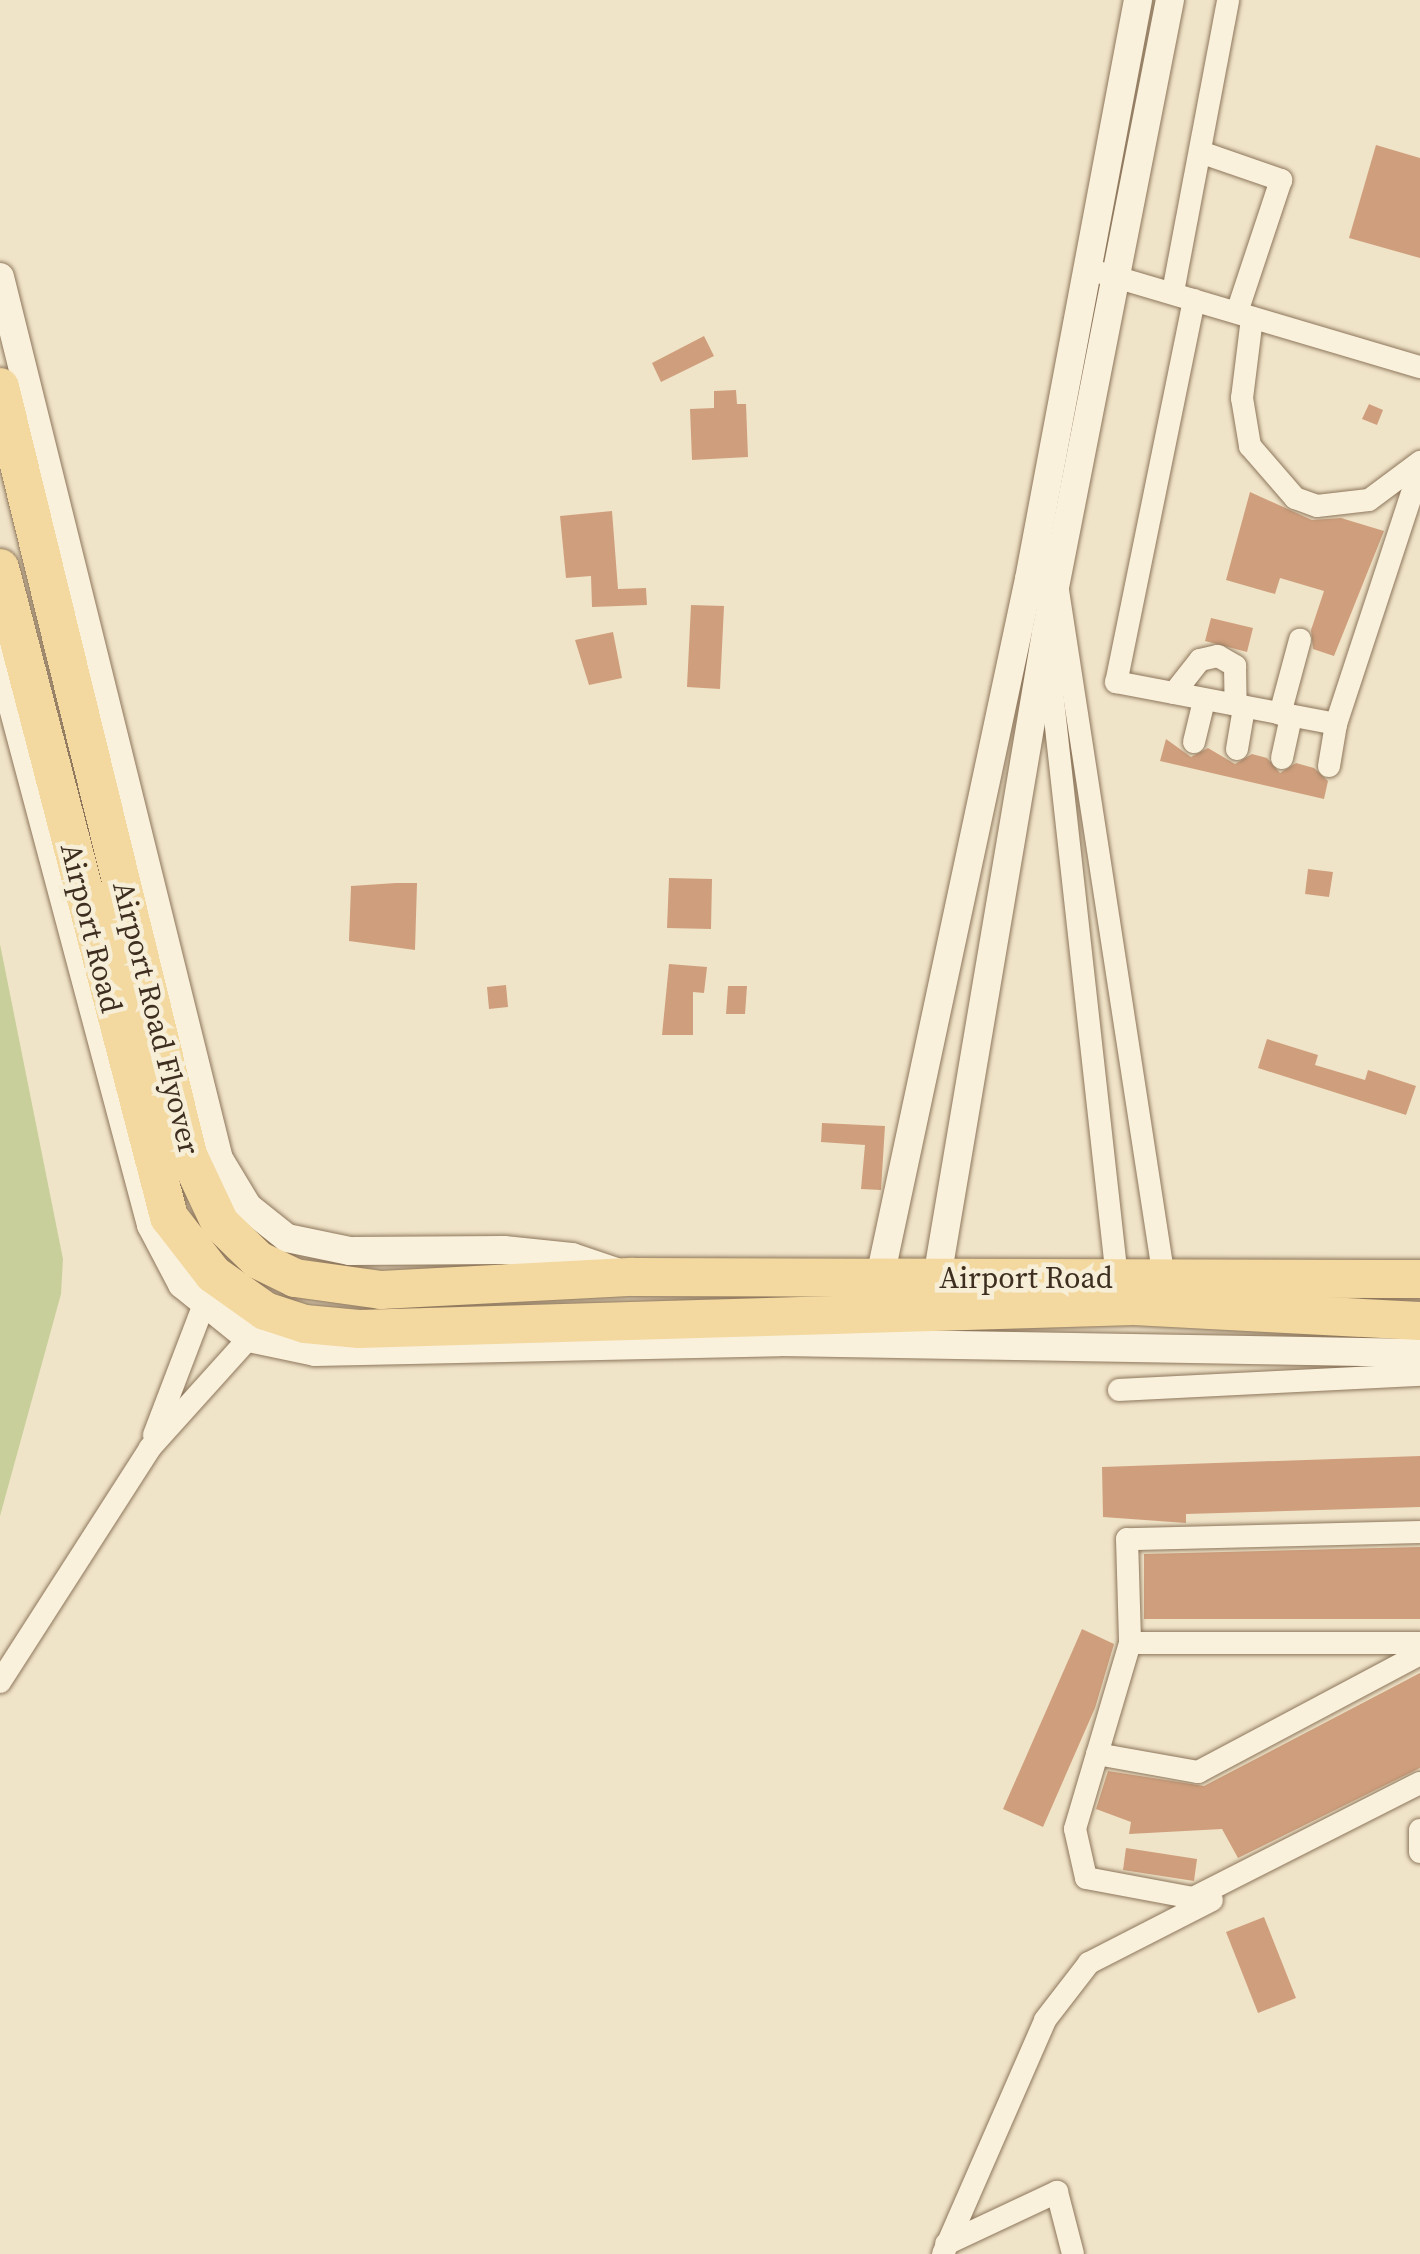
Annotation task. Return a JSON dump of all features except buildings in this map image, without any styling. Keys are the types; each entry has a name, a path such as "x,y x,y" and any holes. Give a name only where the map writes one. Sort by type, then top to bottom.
{"main road":[{"name":"Airport Road Flyover","path":"0,386 188,1155 220,1223 258,1260 295,1278 343,1289 633,1277"},
{"name":"Airport Road","path":"0,568 158,1185 169,1216 208,1290 305,1324 359,1328 1095,1306 1420,1320"},
{"name":"Airport Road","path":"633,1277 1420,1279"}],"street":[{"path":"1138,0 1085,269 1043,581 1164,1278"},
{"path":"880,1277 1116,277 1170,0"},
{"path":"1228,0 1184,296 1116,682 1336,724"},
{"path":"1203,152 1281,180 1245,315 1242,398 1250,446 1295,498 1318,506 1369,500 1420,466"},
{"path":"1085,269 1420,367"},
{"path":"0,277 214,1141 248,1207 286,1238 350,1251 504,1250 572,1257 633,1277"},
{"path":"1329,766 1336,724 1420,466"},
{"path":"937,1278 1032,630"},
{"path":"1032,630 1117,1278"},
{"path":"1282,758 1300,640"},
{"path":"1174,694 1200,660 1218,656 1235,666 1240,707 1237,749"},
{"path":"0,659 151,1225 165,1258 208,1290 249,1338 315,1352 778,1342 1420,1353"},
{"path":"1194,742 1204,701"},
{"path":"150,1448 208,1290"},
{"path":"0,1682 150,1448 249,1338"},
{"path":"1119,1390 1420,1375"},
{"path":"1420,1532 1126,1538 1130,1643 1074,1830 1086,1878 1192,1898 1420,1783"},
{"path":"1130,1643 1420,1643"},
{"path":"1097,1754 1198,1772 1420,1654"},
{"path":"945,2249 1046,2020 1089,1963 1420,1794"},
{"path":"1420,1830 1420,1852"},
{"path":"945,2249 1057,2192 1072,2254"}],"green space":[{"path":"0,944 63,1259 61,1294 0,1516"}]}
